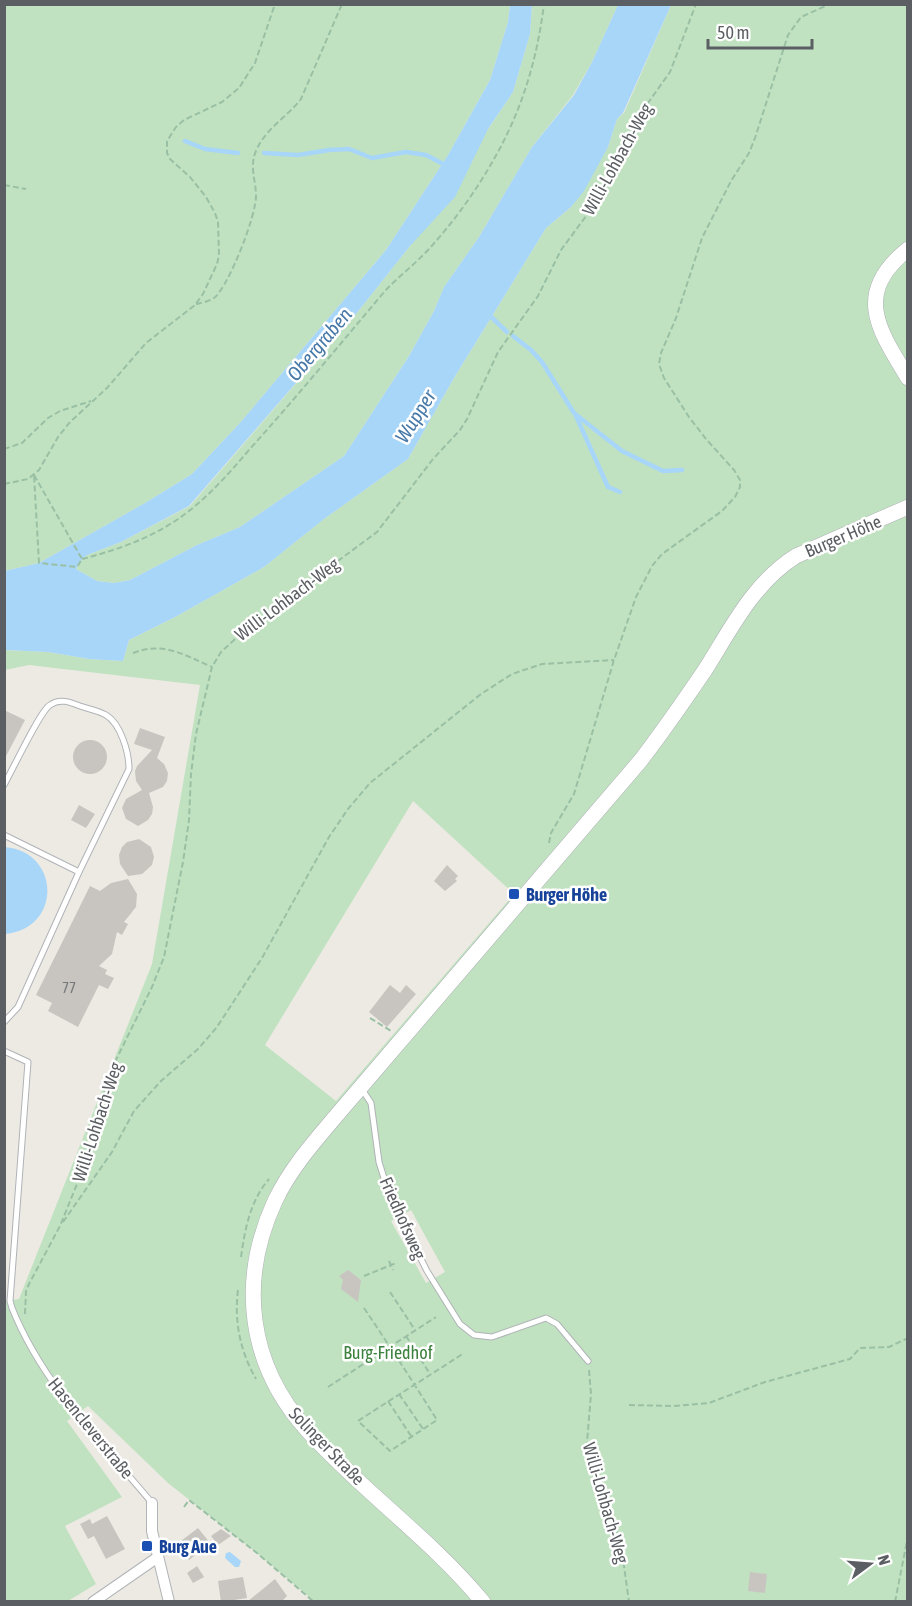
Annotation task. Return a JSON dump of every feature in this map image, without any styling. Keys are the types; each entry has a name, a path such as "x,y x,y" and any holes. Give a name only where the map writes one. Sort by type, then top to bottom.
{"main road":[{"path":"908,249 895,260 882,278 876,290 874,311 882,335 908,378"},
{"name":"Burger Höhe","path":"305,1154 360,1087 559,858 661,734 748,602 770,575 804,552 908,507"},
{"name":"Solinger Straße","path":"305,1154 276,1200 257,1256 253,1306 257,1338 265,1363 277,1389 305,1428 331,1456 442,1557 483,1602"}],"street":[{"name":"Hasencleverstraße","path":"152,1503 152,1531 169,1602"},
{"path":"93,1602 158,1557"}],"lane":[{"path":"4,785 44,710 57,701 65,700 108,716 126,748 129,769 18,1007 4,1022"},
{"path":"4,835 79,872"},
{"path":"4,1051 28,1062 13,1263 4,1263"},
{"name":"Friedhofsweg","path":"360,1087 371,1103 379,1162 385,1184 432,1279 460,1324 474,1335 486,1338 546,1318 557,1324 588,1361"},
{"name":"Hasencleverstraße","path":"13,1263 10,1301 15,1317 48,1375 62,1396 152,1503"}],"path":[{"path":"195,305 217,264 218,222 206,197 190,177 170,159 167,153 167,141 184,120 222,102 239,88 255,63 275,4"},
{"path":"4,484 18,483 34,475 65,427 94,400 146,343 195,305 214,298 228,277 254,209 256,195 252,171 256,150 272,127 301,99 342,4"},
{"path":"34,475 39,563 77,567 82,559 115,550 150,535 188,512 218,486 279,418 387,289 443,233 486,172 523,100 533,68 544,4"},
{"name":"Willi-Lohbach-Weg","path":"26,1335 26,1291 60,1226 90,1152 110,1072 152,987 164,957 183,862 196,734 212,667 221,652 239,634 377,532 433,459 460,430 498,352 538,296 561,250 589,212 605,185 643,110 670,72 696,4"},
{"path":"559,858 550,849 551,833 574,794 614,660 636,597 652,566 662,554 722,511 740,488 740,480 734,470 689,417 664,378 659,364 661,353 676,318 702,238 755,138 788,35 801,17 830,4"},
{"path":"4,185 26,189"},
{"path":"4,449 22,443 48,418 60,411 94,400"},
{"path":"34,475 82,559"},
{"path":"133,653 151,647 161,648 212,667"},
{"path":"60,1226 112,1152 134,1111 161,1081 198,1049 217,1027 262,958 329,837 370,783 481,694 512,674 542,664 614,660"},
{"path":"370,1018 393,1033"},
{"path":"241,1258 247,1221 263,1186 270,1178"},
{"path":"389,1261 393,1270"},
{"path":"364,1276 396,1263"},
{"path":"238,1290 235,1315 246,1363 256,1380"},
{"path":"390,1292 415,1330"},
{"path":"364,1308 390,1346 414,1384 437,1420 390,1450 358,1421 414,1384 464,1353"},
{"path":"328,1387 436,1317"},
{"path":"406,1336 430,1375"},
{"path":"628,1406 682,1406 709,1403 765,1382 850,1359 860,1348 889,1347 908,1338"},
{"name":"Willi-Lohbach-Weg","path":"588,1361 591,1394 586,1442 612,1513 624,1563 629,1602"},
{"path":"399,1394 423,1429"},
{"path":"388,1401 411,1437"},
{"path":"184,1507 189,1500 257,1553 314,1602"},
{"path":"895,1602 908,1536"}],"green space":[{"path":"4,5 510,5 508,22 490,80 448,155 386,250 239,424 192,474 39,563 5,571"},
{"path":"532,5 618,5 592,62 573,95 532,147 479,237 444,287 434,311 409,356 344,456 240,527 197,545 130,580 114,583 97,581 76,569 87,555 121,542 190,506 356,314 410,246 513,92 530,34"},
{"name":"Burg-Friedhof","path":"671,5 907,5 907,1601 314,1601 168,1483 88,1406 67,1421 122,1497 65,1526 96,1584 68,1601 5,1601 5,1301 19,1299 152,964 200,685 29,665 5,670 4,650 48,652 89,659 123,661 129,640 264,567 324,519 408,459 454,378 546,228 571,207 608,147 617,119 624,113","holes":["413,801 514,894 336,1101 265,1045","411,1210 445,1272 426,1283 391,1221"]}],"water":[{"path":"510,5 532,5 530,34 513,92 488,129 455,197 410,246 356,314 189,506 121,542 87,555 76,569 97,581 114,583 130,580 197,545 240,527 344,456 409,356 434,311 444,287 479,237 532,147 574,95 618,5 671,5 623,113 617,119 608,147 584,191 571,207 546,228 454,378 408,459 324,519 264,567 129,640 123,661 89,659 48,652 5,650 5,571 39,563 192,474 239,424 386,250 448,155 490,80 508,22"},
{"path":"5,847 23,852 37,862 45,875 47,890 45,906 37,919 24,929 5,934"},
{"path":"230,1552 241,1561 239,1567 235,1567 225,1558 226,1553"}],"building":[{"path":"4,710 25,720 4,760"},
{"path":"140,728 165,737 157,758 164,764 168,773 163,787 149,793 153,807 152,814 148,820 138,826 126,819 122,808 126,799 142,790 136,781 135,771 152,750 134,744"},
{"path":"90,740 102,745 107,757 102,769 90,774 78,769 73,757 78,745"},
{"path":"79,805 95,814 86,828 71,820"},
{"path":"139,839 151,847 154,857 152,865 142,874 128,876 120,864 119,855 127,842"},
{"path":"447,865 458,876 455,879 457,881 445,891 434,881"},
{"path":"128,879 137,894 136,907 124,922 128,924 122,935 117,932 112,954 99,966 107,970 105,974 114,978 108,989 99,985 78,1027 48,1011 52,1003 36,995 90,886 100,891 111,883"},
{"path":"390,985 400,993 406,985 416,994 387,1027 369,1012"},
{"path":"348,1270 361,1280 358,1302 341,1289 343,1280 339,1276"},
{"path":"107,1516 125,1549 106,1559 94,1536 88,1539 80,1524 90,1519 92,1524"},
{"path":"198,1528 210,1543 189,1560 177,1544"},
{"path":"221,1529 231,1536 218,1545 211,1536"},
{"path":"197,1566 204,1577 193,1583 187,1573"},
{"path":"750,1572 767,1574 765,1593 748,1591"},
{"path":"243,1577 247,1598 221,1602 218,1581"},
{"path":"275,1579 287,1596 281,1602 247,1602"}],"waterway":[{"path":"185,141 205,149 238,153"},
{"path":"264,153 298,155 349,149 372,158 406,152 426,155 447,166"},
{"path":"487,313 507,332"},
{"path":"513,336 542,362 574,413 622,451 663,471 682,470"},
{"path":"576,416 608,487 620,492"}],"place":[{"name":"Burger Höhe","path":"514,894"},
{"name":"Burg Aue","path":"147,1546"}],"water label":[{"name":"Obergraben","path":"319,344"},
{"name":"Wupper","path":"415,416"}]}
